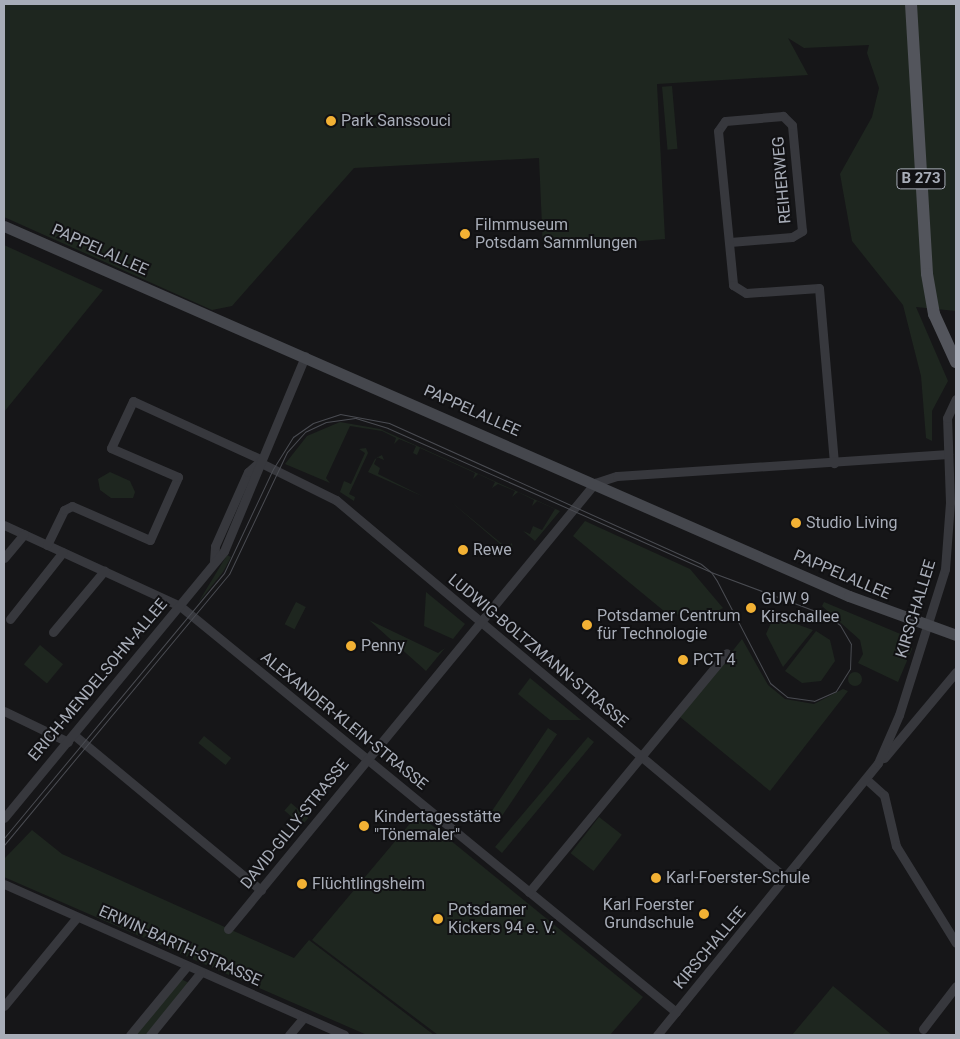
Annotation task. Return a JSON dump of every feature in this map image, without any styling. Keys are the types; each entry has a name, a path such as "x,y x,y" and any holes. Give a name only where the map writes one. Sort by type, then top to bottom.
{"main road":[{"name":"B 273","path":"911,4 926,274 934,314 956,362"}],"street":[{"name":"REIHERWEG","path":"730,242 792,238 802,231 792,125 783,116 725,121 718,131 733,285 746,293 819,288 834,463"},
{"name":"PAPPELALLEE","path":"4,226 926,627 956,635"},
{"name":"ERICH-MENDELSOHN-ALLEE","path":"4,818 224,551 258,476 260,460 305,356"},
{"name":"KIRSCHALLEE","path":"878,763 926,627 948,549 947,418 956,399"},
{"name":"LUDWIG-BOLTZMANN-STRASSE","path":"47,545 64,510 72,506 150,540 178,477 111,448 132,401 260,460 331,496 787,879"},
{"path":"595,483 617,476 948,454"},
{"name":"DAVID-GILLY-STRASSE","path":"228,929 595,483"},
{"name":"ALEXANDER-KLEIN-STRASSE","path":"4,525 180,606 676,1012"},
{"path":"4,558 24,534"},
{"path":"10,619 63,552"},
{"path":"53,632 104,571"},
{"path":"529,892 727,652"},
{"name":"KIRSCHALLEE","path":"657,1035 787,879 878,763 956,672"},
{"path":"4,711 71,739 260,890"},
{"path":"866,779 884,795 896,846 956,943"},
{"name":"ERWIN-BARTH-STRASSE","path":"4,884 344,1035"},
{"path":"4,1006 77,917"},
{"path":"130,1035 187,966"},
{"path":"150,1035 201,972"},
{"path":"923,1029 956,986"},
{"path":"289,1035 304,1017"}],"shaded area":[{"name":"Park Sanssouci","path":"4,4 956,4 956,311 916,307 948,381 932,411 932,441 926,438 921,376 903,305 852,241 840,174 872,117 879,88 867,53 869,45 804,48 788,38 808,75 657,84 665,239 543,249 539,158 354,168 232,306 212,310 4,217"},
{"path":"672,86 677,149 668,150 662,87"},
{"path":"4,245 103,290 4,412"},
{"path":"340,422 380,429 560,511 535,541 523,531 530,534 533,526 542,530 555,509 537,501 532,506 534,500 518,492 512,497 515,491 498,484 492,488 495,482 478,474 473,479 475,473 420,448 417,455 413,453 416,446 399,439 394,444 396,438 382,431 350,426 326,478 330,483 285,464 307,436"},
{"path":"366,448 368,453 349,494 355,497 354,501 340,492 344,481 351,484 365,453 359,449"},
{"path":"377,458 374,464 380,468 378,474 424,497 368,472"},
{"path":"110,472 130,481 135,492 133,498 111,498 100,490 98,479"},
{"path":"450,501 507,548 512,543 513,555"},
{"path":"585,521 690,569 723,608 708,616 700,610 670,616 573,536"},
{"path":"227,555 231,557 223,572 198,603"},
{"path":"426,592 465,624 453,639 424,626"},
{"path":"296,602 306,607 294,629 285,624"},
{"path":"824,602 910,638 912,649 898,682 858,663 863,654 860,640 822,606"},
{"path":"782,619 813,630 783,667 766,634 771,623"},
{"path":"369,620 438,653 445,648 426,671"},
{"path":"816,631 830,640 835,661 821,681 802,683 785,671"},
{"path":"742,639 768,685 785,699 814,704 843,689 848,691 770,791 680,717"},
{"path":"40,645 63,664 47,683 24,664"},
{"path":"852,672 858,672 862,679 858,686 852,686 848,682 848,676"},
{"path":"530,678 581,720 550,720 518,694"},
{"path":"548,728 557,734 496,825 487,818"},
{"path":"204,736 231,758 226,765 198,743"},
{"path":"588,737 594,742 502,853 495,847"},
{"path":"291,803 308,818 302,826 284,811"},
{"name":"Potsdamer Kickers 94 e. V.","path":"418,814 643,997 610,1035 438,1035 312,940"},
{"path":"599,817 622,835 594,871 571,853"},
{"path":"32,830 62,854 294,958 309,940 434,1035 367,1035 4,877 4,859"},
{"path":"181,979 189,983 146,1035 135,1035"},
{"path":"833,986 892,1035 792,1035"}],"tram line":[{"path":"4,838 224,573 273,469 293,437 313,423 340,414 389,423 701,564 711,572 717,581 770,683 787,697 814,701 836,691 850,669 851,644 840,625 826,615 711,572 388,428 355,418 326,422 305,432 287,452 229,574 4,845"}],"place":[{"name":"Park Sanssouci","path":"331,121"},
{"name":"Filmmuseum Potsdam Sammlungen","path":"465,234"},
{"name":"Studio Living","path":"796,523"},
{"name":"Rewe","path":"463,550"},
{"name":"GUW 9 Kirschallee","path":"751,608"},
{"name":"Potsdamer Centrum für Technologie","path":"587,625"},
{"name":"Penny","path":"351,646"},
{"name":"PCT 4","path":"683,660"},
{"name":"Kindertagesstätte \"Tönemaler\"","path":"364,826"},
{"name":"Karl-Foerster-Schule","path":"656,878"},
{"name":"Flüchtlingsheim","path":"302,884"},
{"name":"Karl Foerster Grundschule","path":"704,914"},
{"name":"Potsdamer Kickers 94 e. V.","path":"438,919"}]}
